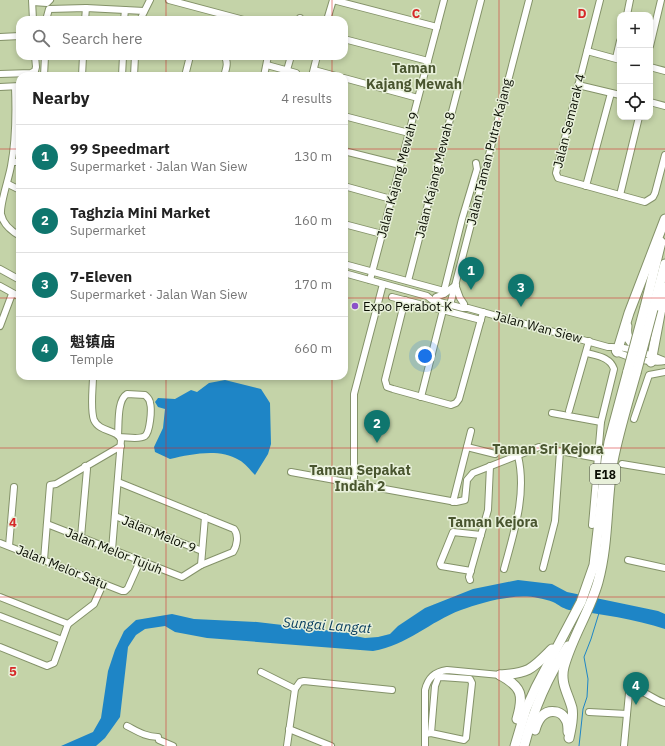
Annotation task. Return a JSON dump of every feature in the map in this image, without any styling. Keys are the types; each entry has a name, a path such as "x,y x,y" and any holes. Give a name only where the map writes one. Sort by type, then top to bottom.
{"highway":[{"path":"618,349 629,313 665,219"},
{"name":"E18","path":"524,746 529,727 557,662 579,630 590,605 601,568 606,538 613,462 649,308 665,225"},
{"name":"E18","path":"515,746 526,708 581,602 594,565 606,460 610,442 649,308 665,264"},
{"path":"651,359 665,288"},
{"path":"629,313 626,329 629,340 642,348 648,348 655,344"},
{"path":"568,742 573,722 573,714 572,707 563,686 564,668 579,630"},
{"path":"500,675 515,674 534,667 563,638"},
{"path":"500,675 512,682 516,686 521,696 521,704 515,731 515,746"},
{"path":"530,746 540,717 546,712 552,711 559,713 567,721 568,742"}],"street":[{"path":"34,16 32,1 47,3 50,0"},
{"path":"142,16 150,0"},
{"path":"170,0 229,16"},
{"path":"328,16 333,0 436,27"},
{"name":"Jalan Kajang Mewah 9","path":"370,280 444,0"},
{"name":"Jalan Kajang Mewah 8","path":"408,281 481,0"},
{"name":"Jalan Taman Putra Kajang","path":"451,303 529,0"},
{"name":"Jalan Semarak 4","path":"600,0 556,173 558,178 645,202 653,197 665,155"},
{"path":"628,12 630,0"},
{"path":"653,33 661,0"},
{"path":"47,16 49,9 86,8 144,11"},
{"path":"85,16 86,8"},
{"path":"124,16 125,10"},
{"path":"0,37 16,36"},
{"path":"348,41 428,62"},
{"path":"587,51 617,59"},
{"path":"33,72 36,67 36,60"},
{"path":"44,72 45,60"},
{"path":"82,72 83,60"},
{"path":"122,72 123,60"},
{"path":"134,60 134,72"},
{"path":"186,72 189,60"},
{"path":"225,72 227,60"},
{"path":"265,72 268,60"},
{"path":"287,70 290,60"},
{"path":"313,72 317,60"},
{"path":"267,65 293,72"},
{"path":"653,68 665,71"},
{"path":"0,74 16,74"},
{"path":"348,79 418,98"},
{"path":"578,84 617,94"},
{"path":"0,87 16,86"},
{"path":"586,186 611,93"},
{"path":"653,103 665,106"},
{"path":"348,117 409,133"},
{"path":"620,195 638,120"},
{"path":"16,137 8,184 1,212 3,222 16,234"},
{"path":"348,152 400,165"},
{"path":"348,265 444,291 477,169 476,163"},
{"path":"8,184 16,188"},
{"path":"348,187 392,199"},
{"path":"348,225 382,234"},
{"path":"0,269 16,278"},
{"name":"Jalan Wan Siew","path":"348,274 427,296 436,297 451,303"},
{"path":"354,483 354,394 383,284"},
{"path":"436,297 444,294 456,285 458,294 466,306"},
{"path":"0,286 16,296"},
{"path":"0,326 12,294"},
{"name":"Jalan Wan Siew","path":"427,296 432,300 466,306 482,312 651,359 665,361"},
{"path":"392,297 481,320"},
{"path":"405,300 385,380 388,387 393,390 451,405 456,403 459,399 482,312"},
{"path":"421,397 443,310"},
{"path":"569,411 587,353 589,341"},
{"path":"587,353 606,359 612,364 614,369 601,422 592,525"},
{"path":"634,419 647,379 649,376 665,372"},
{"path":"93,380 93,415 95,422 99,427 120,439 139,438 148,432 151,407 150,402 145,395 127,394 122,397 120,402 120,439 118,482 112,550"},
{"path":"552,413 601,422"},
{"path":"453,502 471,431"},
{"path":"44,560 50,485 56,484 85,466 120,439"},
{"path":"466,447 495,454"},
{"path":"291,472 453,502 460,502 465,500 468,478 473,473 539,448 597,458"},
{"path":"543,568 555,521 560,451"},
{"path":"504,568 519,515 521,474 518,456"},
{"path":"622,464 665,471"},
{"path":"81,537 87,469 85,466"},
{"path":"470,580 469,577 472,571 488,510 490,466"},
{"path":"118,482 233,528 237,532 236,548 233,552 201,565 205,517"},
{"path":"9,546 14,486"},
{"name":"Jalan Melor 9","path":"115,516 202,551"},
{"name":"Jalan Melor Tujuh","path":"47,524 182,577 201,565"},
{"path":"472,571 440,564 453,532 481,535"},
{"name":"Jalan Melor Satu","path":"0,543 103,584 125,591 128,588 140,561"},
{"path":"628,560 665,568"},
{"path":"0,647 50,666 54,663 68,624 94,604 103,584"},
{"path":"0,597 68,624"},
{"path":"0,616 62,640"},
{"path":"428,734 425,690 427,682 434,674 447,670 500,675"},
{"path":"260,672 295,689"},
{"path":"425,746 435,686 438,678 470,679 472,683 466,738 464,740 428,734"},
{"path":"287,746 295,689 300,682 304,681 392,690"},
{"path":"624,746 629,693 631,689 640,690 650,695 657,701 665,703"},
{"path":"589,712 627,714"},
{"path":"127,726 142,734 158,738 173,746"},
{"path":"289,729 327,745"}],"water":[{"path":"225,380 261,389 270,403 271,444 268,454 255,475 241,461 223,454 205,453 170,459 155,452 154,447 163,428 165,409 158,407 155,402 158,398 175,399 191,390 197,392 209,383"},
{"path":"518,580 552,584 567,592 658,611 665,614 665,629 654,625 606,615 569,610 544,599 509,597 489,601 461,610 449,615 408,639 386,648 373,651 207,638 175,632 165,626 145,629 136,635 128,647 120,717 105,738 96,746 61,746 93,732 101,718 108,671 115,650 124,631 136,620 172,614 194,619 257,622 350,633 355,636 365,638 378,637 390,634 398,626 425,608 473,589"}],"waterway":[{"path":"579,746 583,709 587,697 588,679 584,657 599,613"}],"place":[{"name":"99 Speedmart","path":"471,290"},
{"name":"Expo Perabot K","path":"355,306"},
{"name":"7-Eleven","path":"521,307"},
{"name":"Taghzia Mini Market","path":"377,443"},
{"name":"魁镇庙","path":"636,705"}],"district":[{"name":"Taman Kajang Mewah","path":"414,76"},
{"name":"Taman Sri Kejora","path":"548,449"},
{"name":"Taman Sepakat Indah 2","path":"360,478"},
{"name":"Taman Kejora","path":"493,522"}],"water label":[{"name":"Sungai Langat","path":"327,625"}]}
